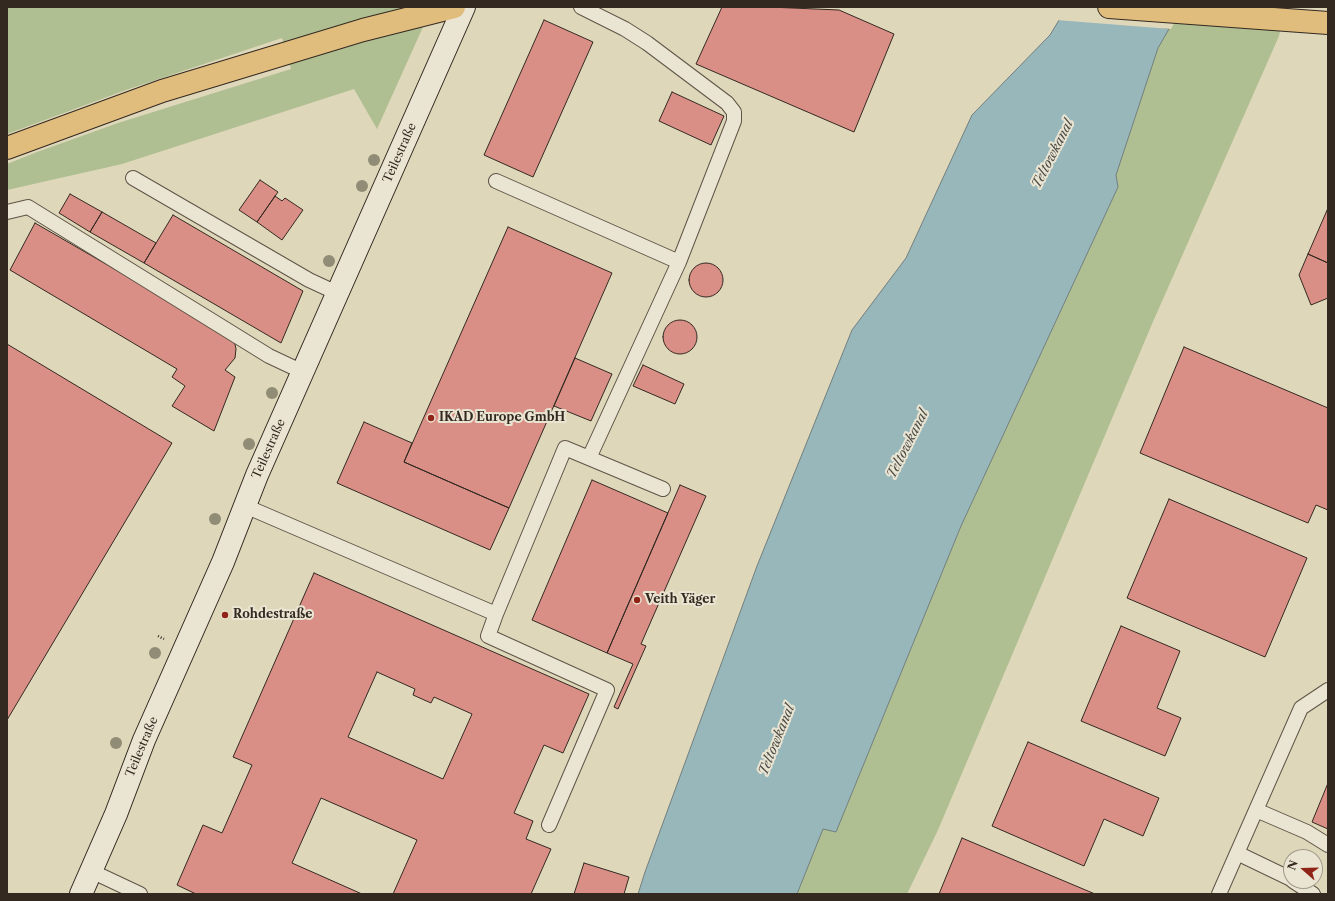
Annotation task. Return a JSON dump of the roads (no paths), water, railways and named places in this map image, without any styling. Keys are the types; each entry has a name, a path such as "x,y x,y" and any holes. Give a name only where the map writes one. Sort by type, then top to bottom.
{"highway":[{"path":"7,148 162,91 363,30 454,7"},
{"path":"1109,7 1328,23"}],"street":[{"name":"Teilestraße","path":"81,894 116,814 144,740 223,562 245,506 464,7"}],"lane":[{"path":"581,7 625,28 647,43 727,103 734,112 734,121 679,262 589,458"},
{"path":"133,178 309,280 338,293"},
{"path":"496,181 679,262"},
{"path":"7,212 28,207 273,359 303,372"},
{"path":"549,826 607,690 488,636 565,448 663,489"},
{"path":"245,506 496,614"},
{"path":"1219,894 1301,708 1328,690"},
{"path":"1256,810 1307,832 1328,845"},
{"path":"1237,853 1283,876"},
{"path":"91,871 140,894"}],"water":[{"name":"Teltowkanal","path":"1067,7 1169,29 1158,48 1116,175 1118,187 961,526 836,832 823,829 797,894 638,894 757,566 852,330 906,258 972,115 1050,35"}],"place":[{"name":"IKAD Europe GmbH","path":"431,418"},
{"name":"Veith Yäger","path":"637,600"},
{"name":"Rohdestraße","path":"225,615"}]}
